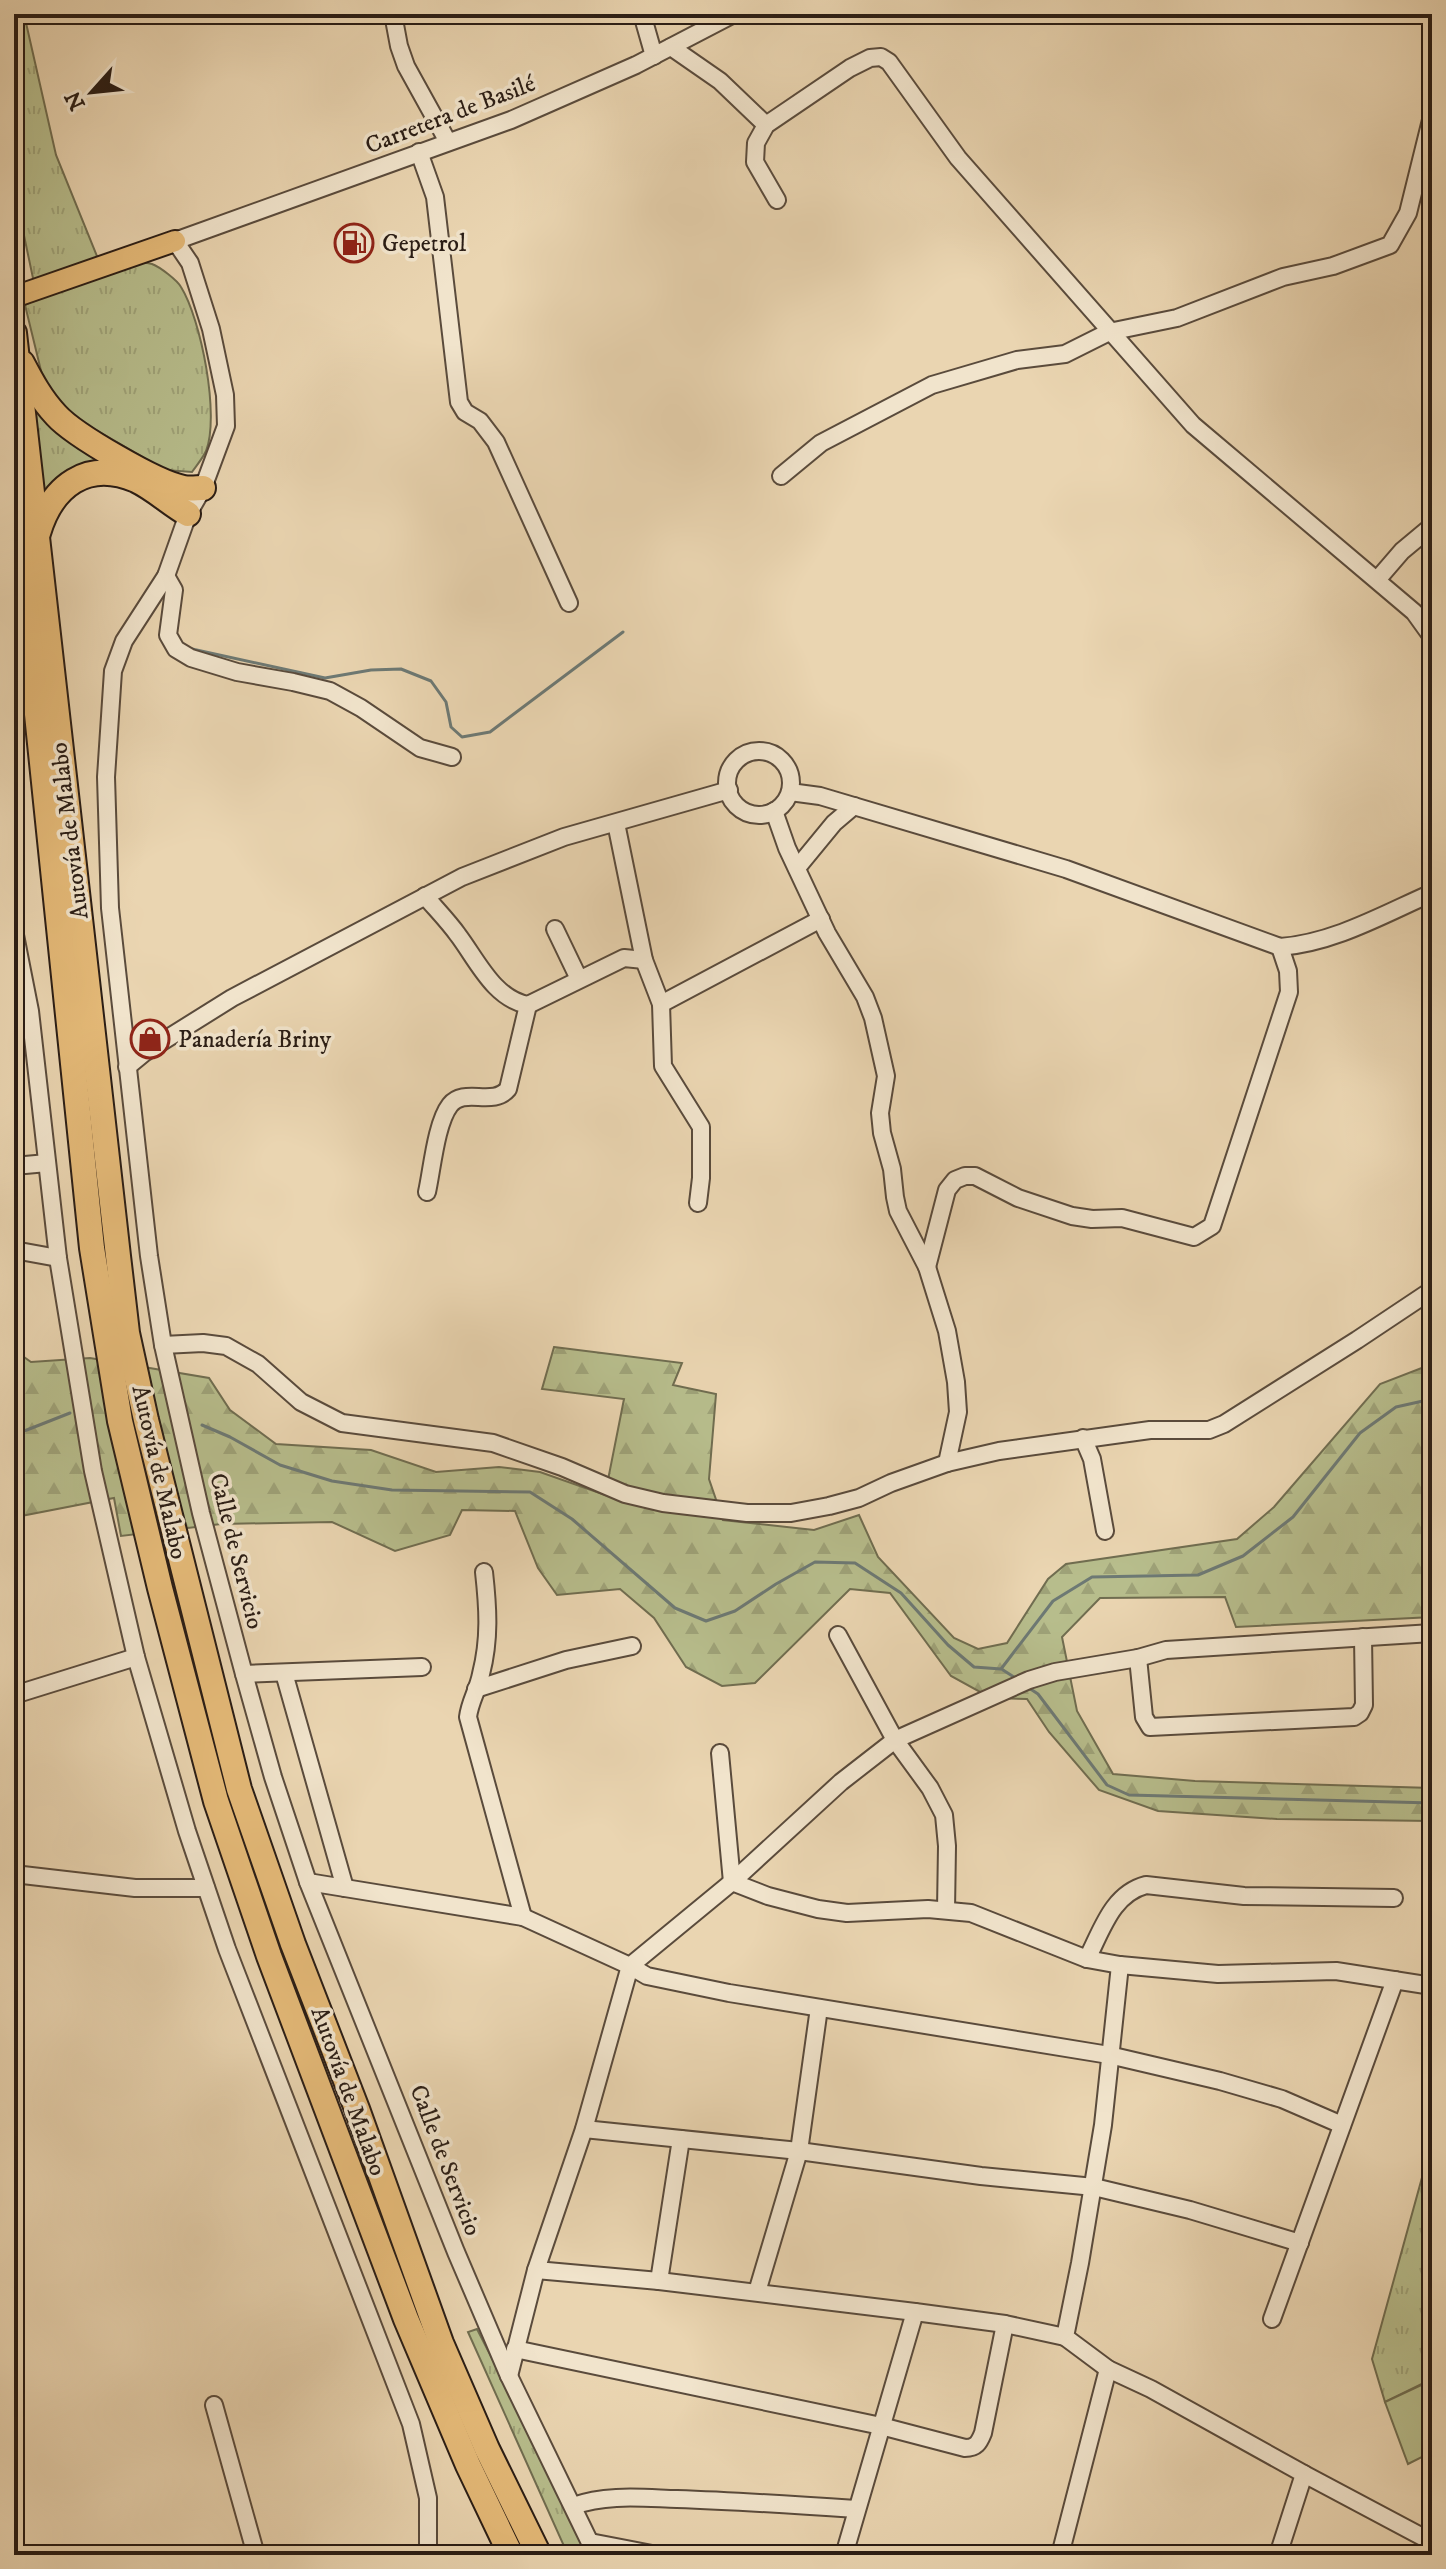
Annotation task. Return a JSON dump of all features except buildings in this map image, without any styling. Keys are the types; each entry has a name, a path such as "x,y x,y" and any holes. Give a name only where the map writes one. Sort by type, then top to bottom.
{"highway":[{"path":"15,338 35,388 56,415 71,428 161,481 185,488 203,488"},
{"name":"Autovía de Malabo","path":"15,338 23,536 92,1248 120,1421 216,1801 269,1956 406,2319 468,2465 511,2555"},
{"path":"23,536 57,493 69,483 89,475 112,473 136,480 188,514"},
{"name":"Autovía de Malabo","path":"14,491 23,536 127,1333 188,1592 239,1789 293,1944 357,2109 441,2343 487,2449 539,2555"}],"main road":[{"path":"14,297 175,241"}],"street":[{"path":"393,14 406,66 448,142"},
{"path":"642,14 654,56"},
{"name":"Carretera de Basilé","path":"175,241 511,120 654,56 734,14"},
{"path":"671,47 720,81 766,125"},
{"path":"777,200 755,162 756,143 766,125 850,68 870,58 881,57 889,62 958,158 1193,425 1414,612 1432,637"},
{"path":"781,476 821,443 932,385 1017,360 1065,354 1109,332 1177,318 1283,277 1333,266 1390,245 1408,213 1432,116"},
{"path":"419,152 435,197 459,402 465,412 480,421 496,442 569,603"},
{"name":"Calle de Servicio","path":"175,241 190,263 218,354 225,395 226,426 203,488 188,514 166,576 124,641 113,671 106,777 110,908 149,1256 163,1345 201,1513 244,1674 273,1777 308,1882 456,2252 509,2376 593,2549"},
{"path":"1377,580 1402,551 1432,526"},
{"path":"166,576 174,590 168,635 176,649 191,658 237,672 330,691 420,748 452,757"},
{"path":"767,752 784,763 791,782 790,792 774,811 765,814 747,812 732,799 729,790 733,764 747,753 767,752"},
{"path":"126,1060 144,1053 232,998 462,877 564,837 729,790"},
{"path":"790,792 820,796 1066,869 1280,947 1297,946 1337,935 1432,893"},
{"path":"797,868 834,823 854,806"},
{"path":"774,811 787,848 873,1018 886,1076 880,1113 898,1211 927,1267 947,1331 956,1382 958,1412 947,1463"},
{"path":"616,823 644,960 661,1004 663,1066 701,1127 698,1203"},
{"path":"425,896 458,934 481,971 514,1003 528,1005 624,958 644,960"},
{"path":"661,1004 821,919"},
{"path":"555,929 579,979"},
{"path":"14,930 30,1011 58,1258 93,1471 136,1657 227,1949 411,2424 428,2498 428,2555"},
{"path":"927,1267 947,1190 955,1180 965,1176 975,1176 1018,1198 1072,1216 1122,1218 1194,1237 1212,1226 1289,992 1288,971 1280,947"},
{"path":"427,1192 443,1118 451,1104 461,1097 498,1097 508,1089 528,1005"},
{"path":"14,1166 47,1163"},
{"path":"14,1250 58,1258"},
{"path":"163,1345 203,1343 235,1350 258,1364 301,1402 342,1423 493,1443 562,1467 625,1494 663,1503 747,1513 791,1513 859,1498 947,1463 999,1451 1150,1430 1209,1430 1224,1424 1432,1290"},
{"path":"1083,1438 1092,1459 1105,1531"},
{"path":"484,1572 489,1613 488,1645 469,1704 468,1717 523,1917"},
{"path":"509,2376 536,2270 584,2129 630,1966 732,1882 841,1782 895,1740 1022,1683 1055,1672 1195,1647 1432,1633"},
{"path":"838,1635 895,1740 923,1776 944,1815 946,1910"},
{"path":"1138,1658 1144,1717 1150,1727 1354,1717 1364,1705 1363,1637"},
{"path":"476,1689 566,1660 632,1646"},
{"path":"14,1695 136,1657"},
{"path":"244,1674 422,1667"},
{"path":"284,1673 345,1888"},
{"path":"720,1753 732,1882"},
{"path":"14,1874 135,1888 206,1888"},
{"path":"308,1882 523,1917 647,1976 819,2008 1109,2055 1282,2099 1342,2125"},
{"path":"732,1882 768,1896 847,1913 946,1910 971,1913 1087,1959 1120,1965 1218,1974 1336,1971 1432,1986"},
{"path":"1087,1959 1121,1897 1146,1885 1244,1896 1394,1898"},
{"path":"1065,2337 1094,2187 1120,1965"},
{"path":"1272,2319 1395,1980"},
{"path":"757,2292 799,2151 819,2008"},
{"path":"584,2129 799,2151 981,2176 1094,2187 1190,2210 1300,2243"},
{"path":"659,2281 681,2139"},
{"path":"536,2270 659,2281 915,2312 1005,2324 1065,2337 1108,2369 1151,2389 1432,2542"},
{"path":"844,2555 915,2312"},
{"path":"515,2349 881,2426 965,2448 979,2443 1005,2324"},
{"path":"1060,2555 1108,2369"},
{"path":"214,2405 256,2555"},
{"path":"1278,2555 1304,2474"},
{"path":"573,2506 592,2499 616,2498 740,2501 856,2509"},
{"path":"593,2549 657,2555"}],"green space":[{"path":"14,14 24,14 56,155 103,271 134,263 152,264 176,281 188,302 206,368 211,415 206,451 192,472 165,470 79,420 56,402 43,379 25,305 56,288 34,283 14,188"},
{"path":"28,378 124,462 99,467 42,509"},
{"path":"554,1347 682,1363 673,1385 716,1394 709,1479 723,1520 814,1530 859,1515 878,1557 954,1638 978,1649 1007,1643 1048,1579 1066,1564 1237,1539 1274,1507 1380,1384 1432,1364 1432,1617 1236,1627 1225,1597 1100,1598 1062,1637 1077,1711 1113,1774 1195,1781 1432,1788 1432,1821 1277,1819 1158,1811 1099,1790 1049,1732 1027,1699 991,1698 951,1676 890,1593 850,1589 755,1683 722,1686 686,1667 654,1618 620,1589 557,1595 538,1568 515,1511 462,1510 450,1535 395,1551 332,1522 221,1524 121,1536 114,1498 16,1517 14,1350 31,1362 90,1358 209,1378 230,1410 276,1444 371,1450 436,1472 499,1467 540,1472 605,1495 624,1399 542,1389"},
{"path":"1423,2174 1432,2176 1432,2379 1385,2402 1372,2359"},
{"path":"477,2329 592,2555 568,2555 468,2332"},
{"path":"1432,2380 1432,2452 1408,2464 1385,2402"}],"waterway":[{"path":"192,649 325,678 371,670 401,669 431,681 446,702 451,727 462,737 490,732 623,632"},
{"path":"202,1425 280,1465 332,1481 392,1490 530,1492 572,1519 675,1608 706,1621 735,1611 815,1562 855,1563 901,1593 948,1645 974,1667 1001,1669 1053,1601 1092,1577 1198,1575 1243,1556 1293,1517 1360,1433 1396,1407 1432,1399"},
{"path":"14,1435 70,1413"},
{"path":"1003,1670 1017,1679"},
{"path":"1029,1688 1038,1694 1107,1785 1129,1795 1432,1803"}],"place":[{"name":"Gepetrol","path":"354,243"},
{"name":"Panadería Briny","path":"150,1039"}]}
